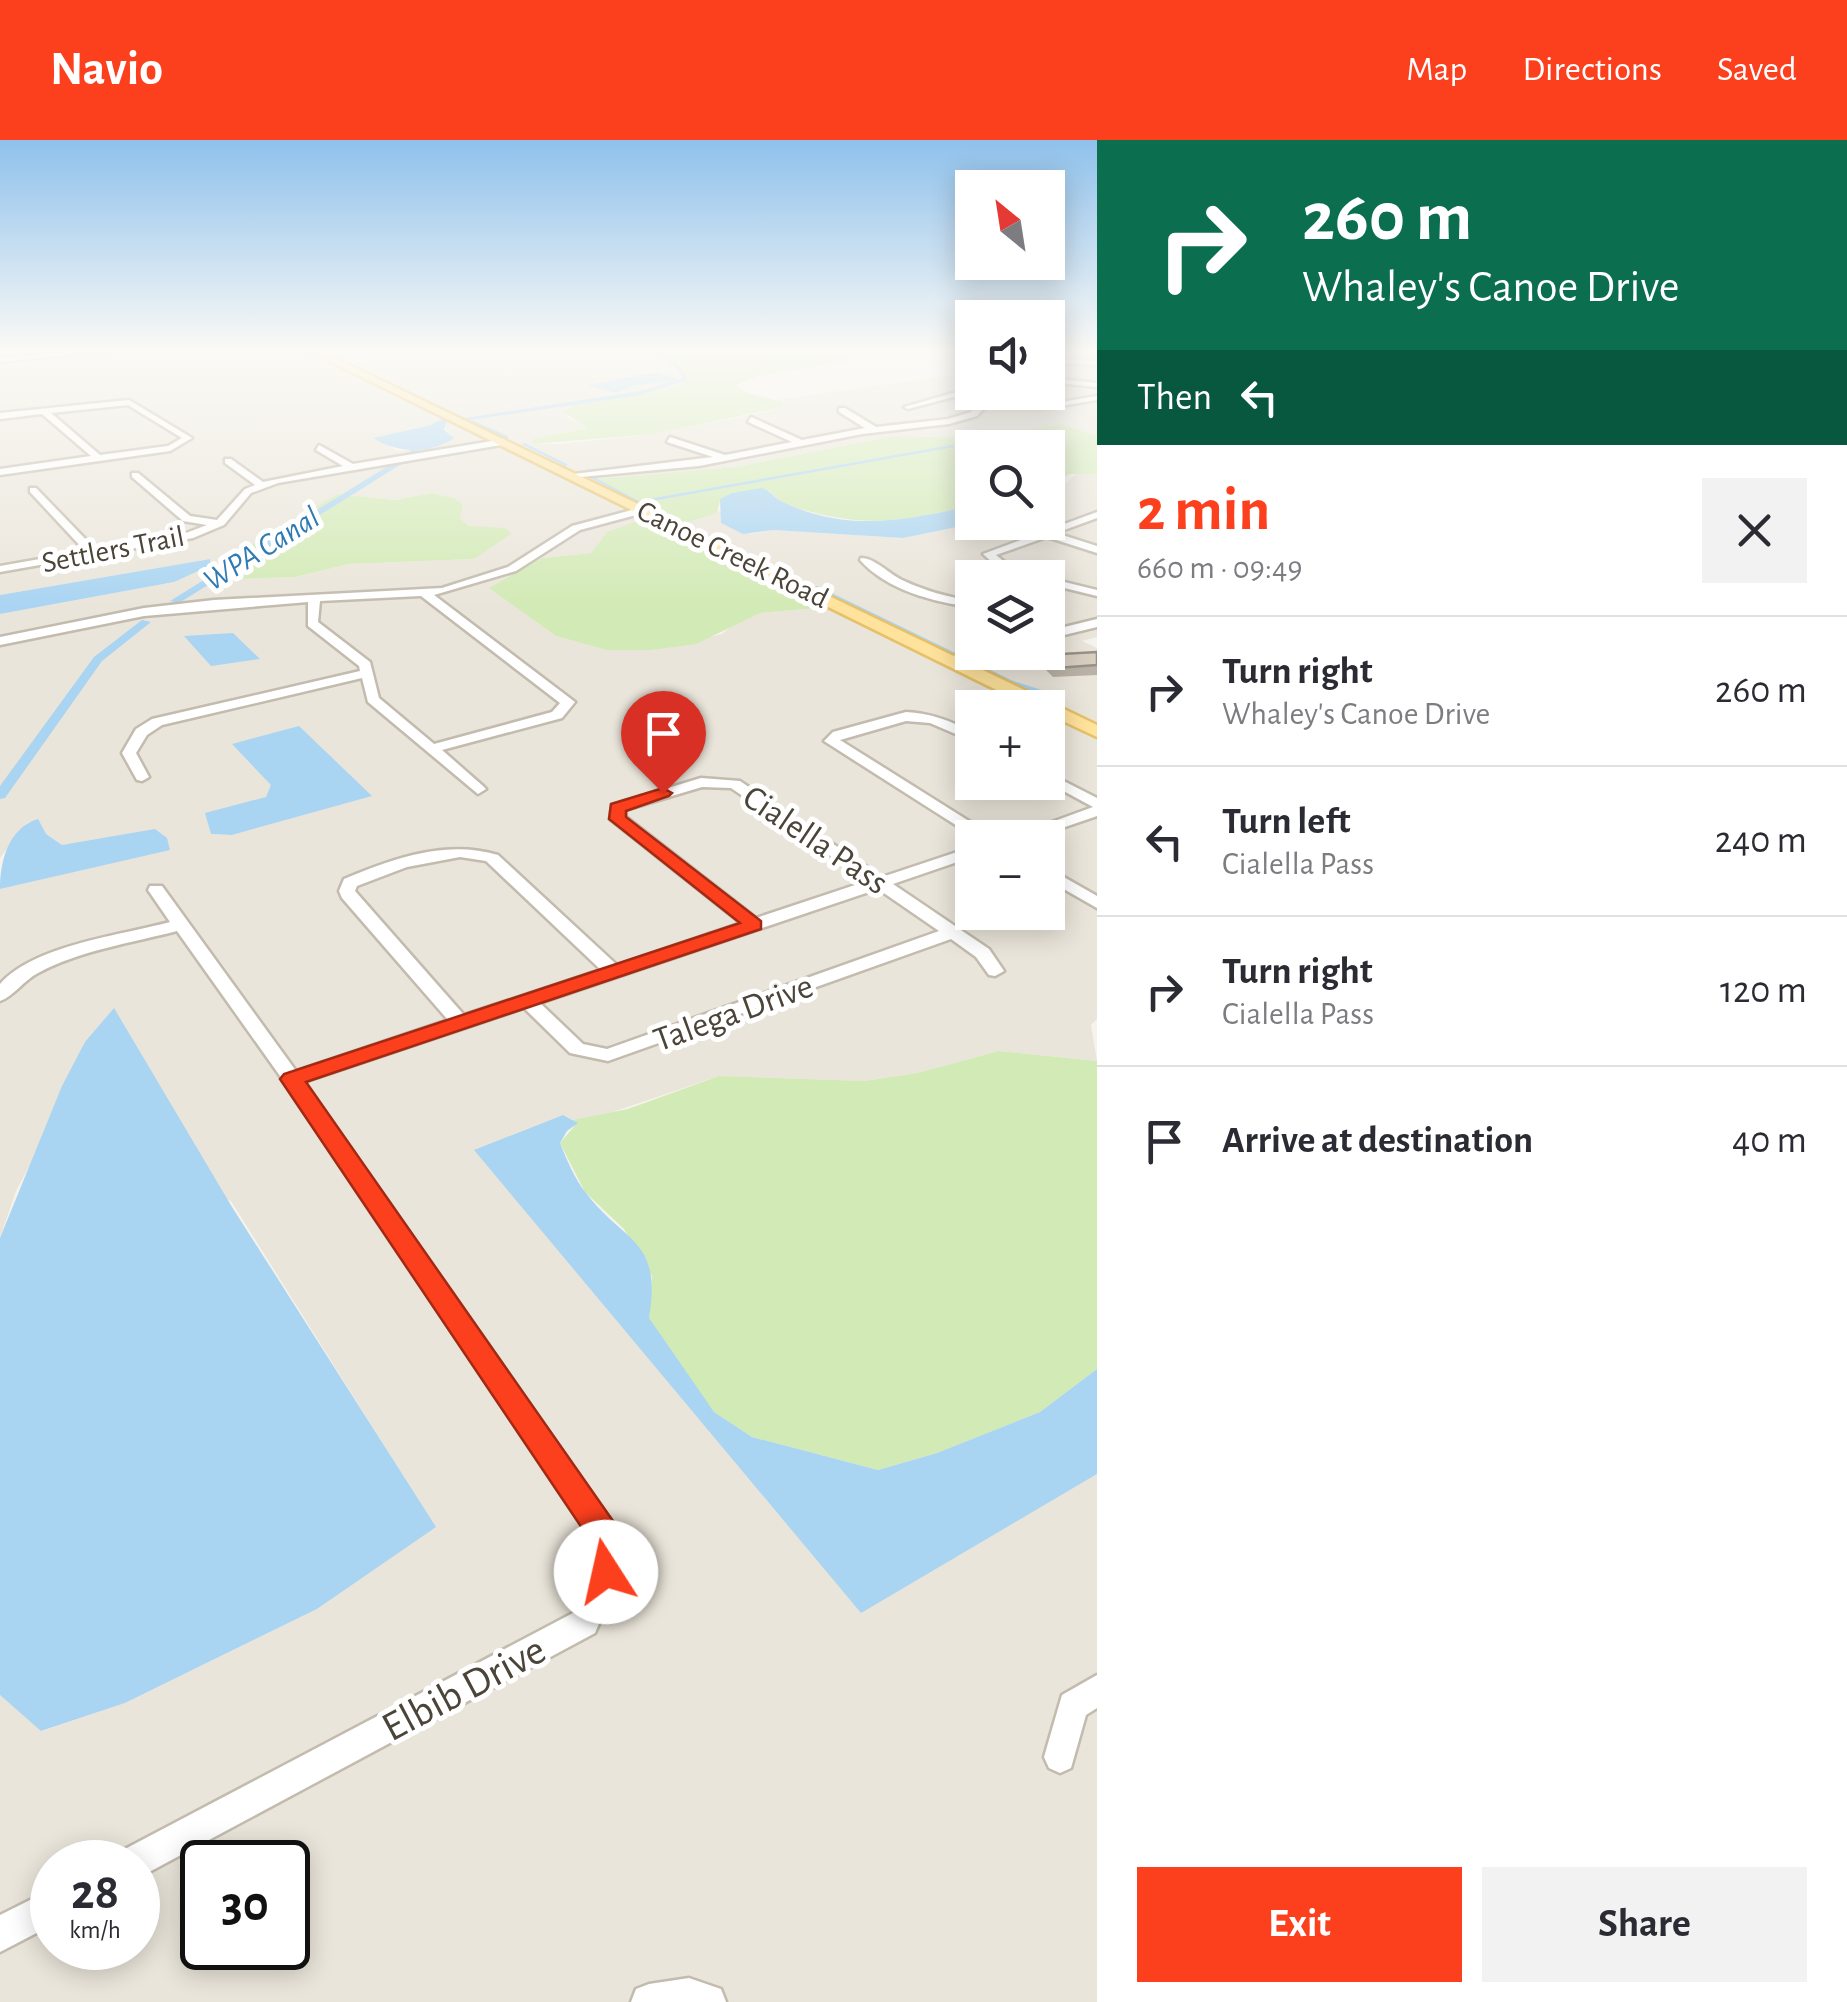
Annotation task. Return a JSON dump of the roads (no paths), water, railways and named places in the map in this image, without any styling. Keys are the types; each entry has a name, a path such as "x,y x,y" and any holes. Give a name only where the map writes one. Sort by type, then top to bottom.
{"main road":[{"name":"Canoe Creek Road","path":"490,436 1011,690"},
{"name":"Canoe Creek Road","path":"1065,717 1097,732"}],"street":[{"path":"73,436 98,458"},
{"path":"0,472 170,448 188,438 185,436"},
{"path":"786,436 804,444"},
{"path":"567,473 725,458 844,436"},
{"path":"670,440 725,458"},
{"name":"Settlers Trail","path":"0,570 188,536 220,523 240,497 262,485 504,442"},
{"path":"319,448 351,467"},
{"path":"228,460 262,485"},
{"path":"135,475 187,518 220,523"},
{"path":"33,490 94,554"},
{"path":"0,641 144,612 214,604 425,594 512,568 576,528 643,510"},
{"path":"1065,529 1097,515"},
{"path":"996,560 988,554 1034,540"},
{"path":"1065,540 1097,550"},
{"path":"865,560 872,568 923,592 955,600"},
{"path":"1066,586 1097,593"},
{"path":"425,594 568,702 557,714 430,749"},
{"path":"314,600 312,623 365,666 374,698 478,789"},
{"path":"1065,630 1097,622"},
{"path":"950,660 955,659"},
{"path":"142,776 129,753 141,732 157,722 368,673"},
{"path":"955,728 936,718 907,715 838,735 831,742 959,820"},
{"name":"Cialella Pass","path":"754,925 618,819 617,808 702,782 726,781 983,952 995,971"},
{"path":"1065,787 1097,807"},
{"path":"1063,820 1097,807"},
{"path":"462,1022 350,898 350,883 450,852 481,852 614,972"},
{"path":"292,1079 955,858"},
{"path":"1065,883 1097,903"},
{"name":"Elbib Drive","path":"156,890 292,1079 602,1531 606,1572 584,1622 160,1849"},
{"path":"0,995 5,985 46,962 180,925"},
{"name":"Talega Drive","path":"527,1000 577,1049 608,1055 954,932"},
{"path":"1060,1757 1073,1706 1097,1690"},
{"path":"0,1934 30,1918"},
{"path":"649,2002 689,1996 708,2002"}],"water":[{"path":"373,438 454,438 434,447 413,450 392,447"},
{"path":"762,488 805,511 852,521 900,519 955,509 955,527 903,538 773,530 743,534 721,523 720,499"},
{"path":"210,559 211,565 174,582 0,614 0,595"},
{"path":"233,633 260,659 211,666 184,636"},
{"path":"299,726 372,796 232,835 211,834 205,813 266,797 271,785 232,744"},
{"path":"38,819 46,834 62,845 155,829 167,838 170,850 0,889 8,847 19,830"},
{"path":"114,1008 232,1207 436,1527 317,1609 125,1703 41,1731 0,1695 0,1238 62,1086 85,1042"},
{"path":"563,1115 578,1123 560,1143 571,1169 586,1193 645,1257 652,1292 649,1318 714,1412 752,1437 878,1470 937,1453 1040,1412 1097,1369 1097,1474 861,1613 474,1150"}],"waterway":[{"name":"WPA Canal","path":"408,455 426,436"},
{"path":"524,444 566,465"},
{"path":"639,502 953,446"},
{"name":"WPA Canal","path":"175,601 399,463"},
{"path":"593,478 639,502"},
{"path":"639,502 822,591"},
{"path":"817,588 1035,690"},
{"name":"WPA Canal","path":"0,795 98,659 146,622"}]}
